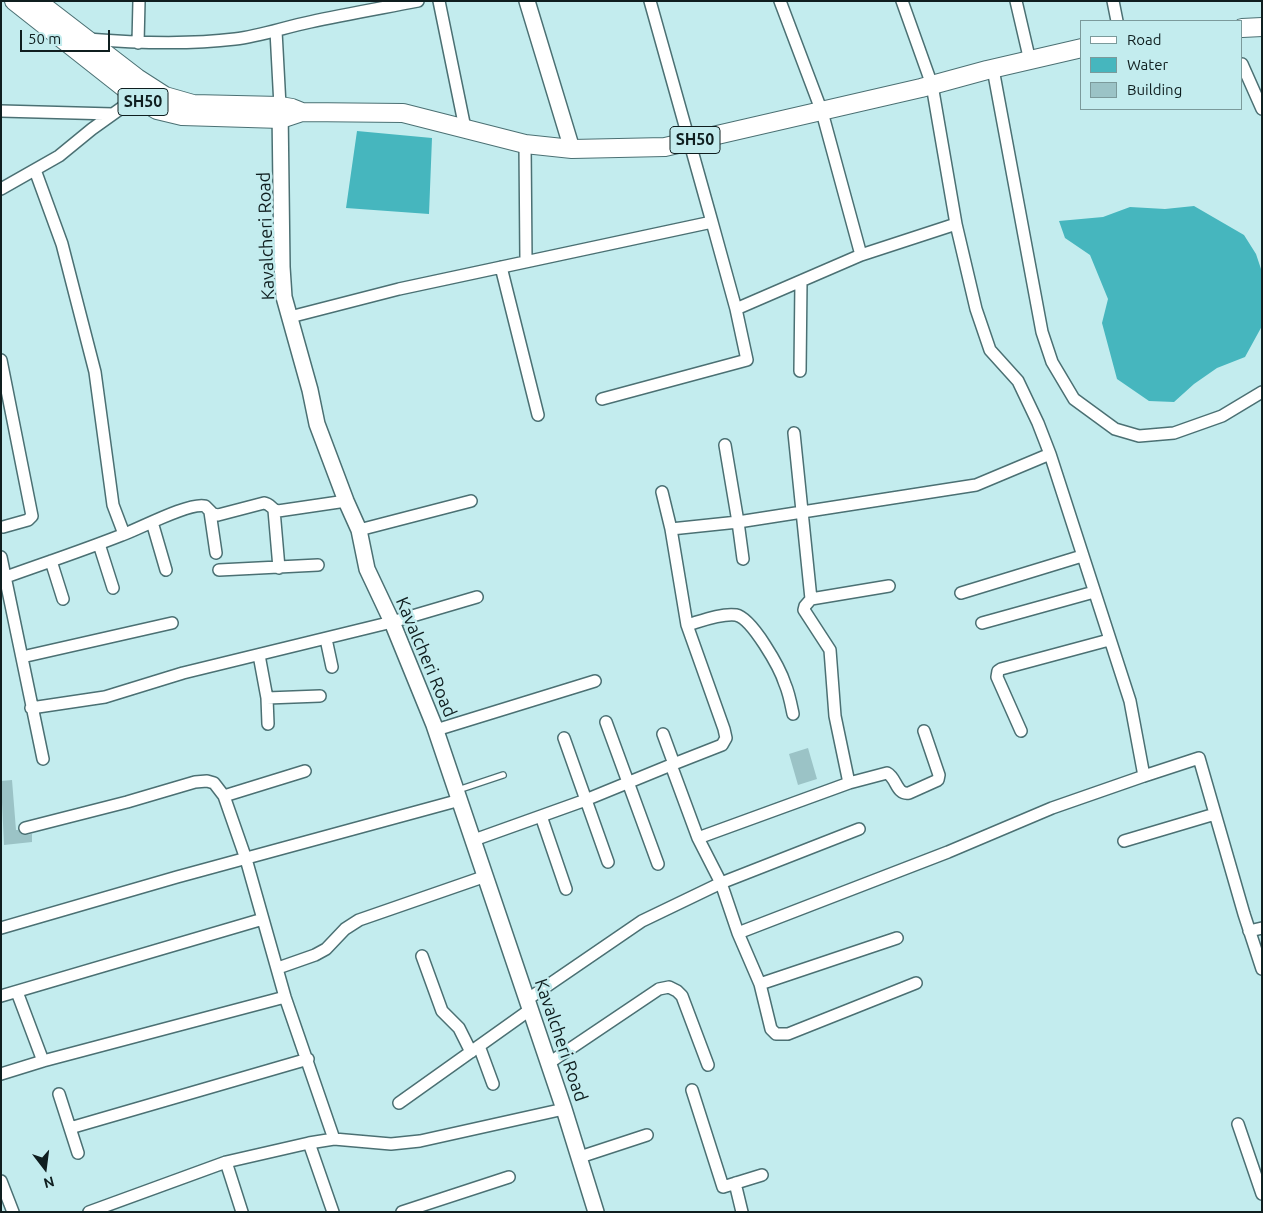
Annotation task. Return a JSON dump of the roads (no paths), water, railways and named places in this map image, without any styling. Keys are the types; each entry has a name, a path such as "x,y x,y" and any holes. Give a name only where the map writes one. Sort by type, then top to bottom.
{"main road":[{"name":"SH50","path":"14,1 143,92"},
{"name":"SH50","path":"37,1 86,39 143,92 157,110 182,116 302,112 403,113 525,144 572,149 665,147 822,112 1080,48"},
{"path":"1243,28 1262,27"},
{"path":"1243,40 1262,39"}],"street":[{"path":"138,43 139,1"},
{"path":"86,39 138,43 180,43 236,39 308,22 418,1"},
{"path":"439,1 465,128"},
{"path":"527,1 572,149"},
{"path":"602,399 747,360 736,309 650,1"},
{"path":"780,1 822,112 861,255"},
{"path":"902,1 932,85 956,224 976,309 990,350 1018,381 1050,454 1130,701 1144,776"},
{"path":"1016,1 1030,61"},
{"path":"1113,1 1117,20"},
{"path":"276,31 281,113"},
{"path":"1243,66 1262,109"},
{"path":"993,69 1042,332 1052,362 1074,399 1115,429 1139,436 1174,433 1214,419 1262,392"},
{"path":"1,189 60,156 143,92"},
{"path":"1,111 113,114"},
{"name":"Kavalcheri Road","path":"281,113 282,267 284,297 310,390 317,424 359,530 367,568 392,622 436,730 549,1063 596,1212"},
{"path":"525,144 526,261"},
{"path":"35,170 62,244 95,372 113,505 124,534"},
{"path":"290,317 398,289 712,222"},
{"path":"736,309 861,255 956,224"},
{"path":"500,267 538,416"},
{"path":"800,370 801,281"},
{"path":"1,360 32,516 28,520 3,527"},
{"path":"794,433 811,599"},
{"path":"725,445 743,559"},
{"path":"671,529 738,522 976,485 1050,454"},
{"path":"474,840 586,800 673,765 722,745 726,738 687,625 671,529 662,492"},
{"path":"274,510 346,501"},
{"path":"359,530 472,501"},
{"path":"210,512 218,514 264,503 270,505 274,510 279,568"},
{"path":"6,577 99,544 164,516 201,505 205,506 210,512 216,553"},
{"path":"152,522 166,570"},
{"path":"99,544 113,588"},
{"path":"962,593 1082,556"},
{"path":"1,557 43,759"},
{"path":"51,561 63,599"},
{"path":"219,570 318,565"},
{"path":"849,783 834,716 830,650 804,610 811,599 888,586"},
{"path":"982,623 1094,592"},
{"path":"31,708 105,697 183,673 392,622 477,598"},
{"path":"687,625 731,615 738,615 745,619 773,657 785,682 794,714"},
{"path":"22,658 172,623"},
{"path":"326,638 332,667"},
{"path":"1021,731 997,677 998,671 1109,640"},
{"path":"259,655 267,698 268,724"},
{"path":"436,730 595,681"},
{"path":"267,698 320,696"},
{"path":"606,722 658,864"},
{"path":"698,838 849,783 887,773 891,775 901,792 909,794 938,780 939,775 924,731"},
{"path":"663,734 698,838 720,882 738,933 760,984 771,1029 776,1034 788,1034 916,983"},
{"path":"564,738 608,862"},
{"path":"738,933 948,852 1052,808 1199,758 1249,931 1262,969"},
{"path":"224,796 305,771"},
{"path":"25,828 195,782 207,781 214,783 224,796 246,860 286,997 334,1139"},
{"path":"1,928 176,877 246,860 458,795"},
{"path":"1124,841 1215,814"},
{"path":"541,816 566,889"},
{"path":"399,1102 475,1049 529,1004 642,921 720,882 859,829"},
{"path":"278,968 316,955 326,949 345,929 359,920 486,876"},
{"path":"1,996 263,919"},
{"path":"1249,931 1262,928"},
{"path":"760,984 897,938"},
{"path":"422,956 442,1011 459,1028 475,1049 493,1084"},
{"path":"549,1063 659,990 669,987 682,996 708,1065"},
{"path":"17,992 43,1061"},
{"path":"1,1074 43,1061 286,997"},
{"path":"70,1128 308,1059"},
{"path":"692,1090 723,1187 762,1175"},
{"path":"59,1094 78,1153"},
{"path":"89,1212 226,1162 309,1143 334,1139 391,1144 420,1141 564,1109"},
{"path":"1238,1124 1262,1194"},
{"path":"580,1157 647,1135"},
{"path":"309,1143 333,1212"},
{"path":"226,1162 242,1212"},
{"path":"402,1212 509,1177"},
{"path":"1,1181 13,1212"},
{"path":"735,1183 742,1212"}],"lane":[{"path":"458,795 503,775"}],"water":[{"path":"357,131 432,138 429,214 346,208"},
{"path":"1194,206 1244,235 1256,254 1262,272 1262,326 1245,357 1217,368 1194,384 1174,402 1149,401 1117,379 1102,323 1108,299 1090,255 1065,238 1059,221 1103,217 1130,207 1165,209"}]}
